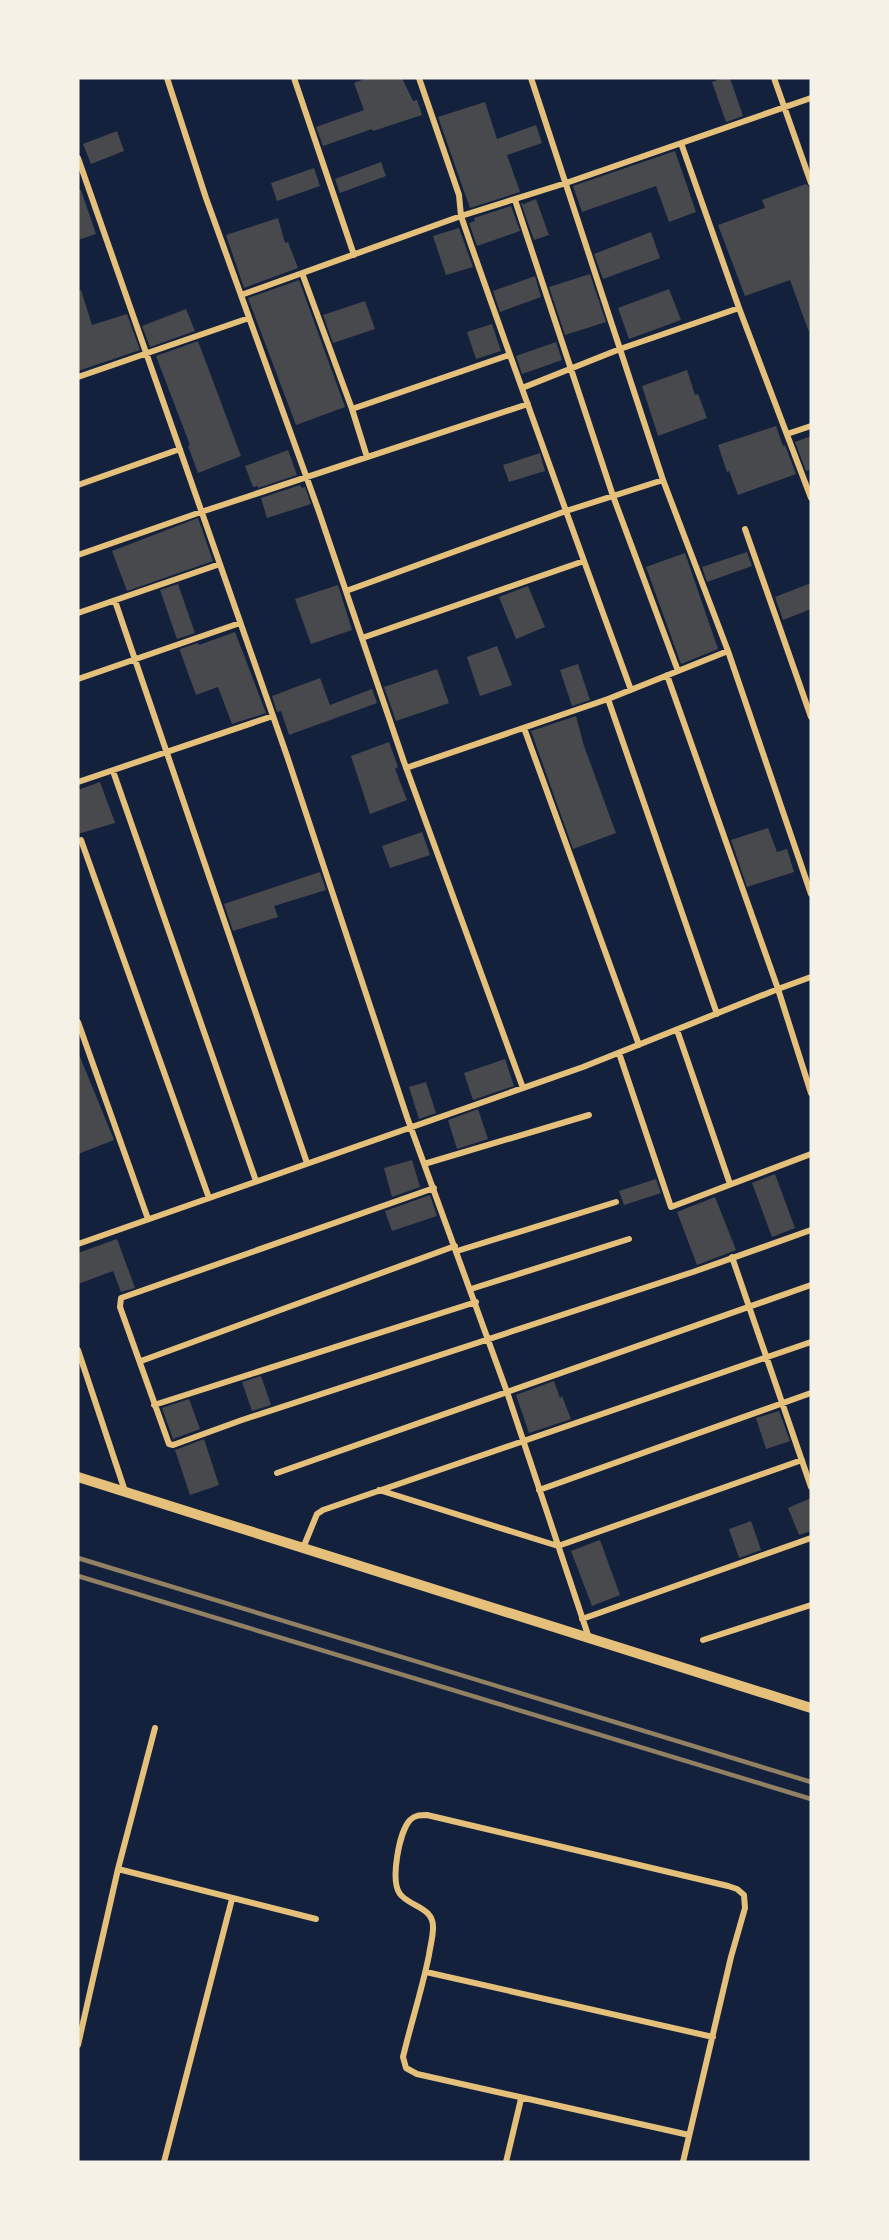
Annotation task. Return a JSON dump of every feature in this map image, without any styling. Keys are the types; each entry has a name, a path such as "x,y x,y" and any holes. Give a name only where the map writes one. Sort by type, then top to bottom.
{"street":[{"path":"167,78 206,198 307,478 406,768 523,1088"},
{"path":"294,78 354,255"},
{"path":"419,78 459,195 461,216 509,355 631,690"},
{"path":"531,78 663,480 728,651 811,894"},
{"path":"774,78 811,183"},
{"path":"241,295 461,216 566,183 811,98"},
{"path":"681,143 739,308 811,498"},
{"path":"78,158 273,716 411,1127 476,1302 589,1638"},
{"path":"515,200 613,496 678,671"},
{"path":"302,273 352,409 367,457"},
{"path":"522,388 620,349 739,308"},
{"path":"78,377 249,318"},
{"path":"352,409 509,355"},
{"path":"78,555 528,404"},
{"path":"787,434 811,426"},
{"path":"78,485 180,449"},
{"path":"346,591 566,511 663,480"},
{"path":"745,529 811,717"},
{"path":"362,638 584,561"},
{"path":"78,613 220,564"},
{"path":"115,601 307,1164"},
{"path":"78,679 240,623"},
{"path":"406,768 608,699 728,651"},
{"path":"667,675 778,989 811,1093"},
{"path":"608,699 717,1014"},
{"path":"78,782 273,716"},
{"path":"524,728 639,1045"},
{"path":"113,771 256,1181"},
{"path":"81,840 209,1198"},
{"path":"78,1244 523,1088 619,1053 811,977"},
{"path":"78,1022 148,1219"},
{"path":"677,1030 730,1184"},
{"path":"619,1053 671,1207 811,1154"},
{"path":"424,1164 589,1115"},
{"path":"434,1188 121,1298 120,1307 141,1361 168,1443 173,1445 693,1272 811,1230"},
{"path":"141,1361 456,1248 616,1202"},
{"path":"471,1289 629,1239"},
{"path":"732,1257 811,1487"},
{"path":"277,1473 811,1285"},
{"path":"154,1405 476,1302"},
{"path":"303,1548 317,1514 323,1510 811,1341"},
{"path":"78,1350 126,1492"},
{"path":"539,1490 811,1392"},
{"path":"379,1490 558,1546 802,1460"},
{"path":"78,1477 811,1708"},
{"path":"582,1619 811,1538"},
{"path":"703,1640 811,1605"},
{"path":"78,2045 118,1869 155,1728"},
{"path":"683,2162 730,1958 745,1908 746,1901 741,1891 729,1886 427,1815 415,1816 408,1823 402,1836 395,1875 398,1892 431,1918 434,1929 426,1972 403,2057 406,2068 417,2074 521,2099 689,2135"},
{"path":"118,1869 316,1919"},
{"path":"164,2162 232,1899"},
{"path":"426,1972 713,2037"},
{"path":"506,2162 521,2099"}],"building":[{"path":"367,78 402,78 413,101 417,100 422,115 323,146 316,127 364,110 354,83"},
{"path":"730,78 743,116 726,122 712,82"},
{"path":"485,102 497,139 536,125 542,143 507,155 520,192 470,208 438,117"},
{"path":"117,131 124,151 91,164 83,144"},
{"path":"675,151 696,212 669,222 656,186 582,212 573,186"},
{"path":"381,162 386,176 340,193 335,179"},
{"path":"314,168 320,186 277,201 271,183"},
{"path":"806,184 811,188 809,332 790,280 745,296 718,225 765,208 762,200"},
{"path":"78,190 81,190 96,234 78,240"},
{"path":"536,199 549,235 534,240 521,203"},
{"path":"511,206 520,231 477,246 469,223 475,221 474,218"},
{"path":"278,218 285,243 288,242 298,268 244,288 226,235"},
{"path":"459,228 473,267 446,275 433,236"},
{"path":"651,232 660,258 603,279 594,254"},
{"path":"590,274 606,322 565,335 549,287"},
{"path":"535,276 541,297 500,312 493,291"},
{"path":"299,280 345,407 296,425 248,298"},
{"path":"669,289 681,320 629,339 618,308"},
{"path":"81,290 92,325 127,314 140,350 78,371 78,291"},
{"path":"365,301 375,329 333,343 323,315"},
{"path":"186,309 195,331 150,347 142,326"},
{"path":"492,324 501,351 476,359 467,332"},
{"path":"198,341 241,456 198,473 188,446 190,445 156,356"},
{"path":"556,342 562,360 522,374 516,356"},
{"path":"687,370 695,395 698,394 707,418 658,436 642,386"},
{"path":"776,426 796,474 738,495 718,445"},
{"path":"811,436 811,469 806,471 795,442"},
{"path":"288,450 297,475 258,488 258,486 253,487 245,466"},
{"path":"540,453 545,471 509,482 503,465"},
{"path":"300,485 302,488 305,487 311,504 267,518 261,498"},
{"path":"198,518 213,561 127,591 112,551"},
{"path":"747,552 752,566 707,582 702,567"},
{"path":"685,553 718,649 681,664 646,567"},
{"path":"811,583 811,609 783,620 775,597"},
{"path":"178,584 195,633 177,639 160,590"},
{"path":"338,585 352,630 311,644 295,599"},
{"path":"528,586 545,627 516,639 499,597"},
{"path":"235,632 266,713 232,724 218,687 196,695 180,649"},
{"path":"497,646 512,685 480,696 467,657"},
{"path":"578,664 590,700 572,706 560,670"},
{"path":"437,669 449,703 396,721 384,687"},
{"path":"320,678 330,705 372,689 377,703 289,735 281,711 277,712 272,696"},
{"path":"576,716 584,746 616,833 573,849 531,731"},
{"path":"389,742 398,767 395,769 407,800 370,814 351,756"},
{"path":"100,782 115,823 78,834 78,790"},
{"path":"768,828 777,852 787,849 794,872 747,887 731,840"},
{"path":"422,832 430,855 390,868 382,846"},
{"path":"320,872 326,890 274,906 278,917 233,931 224,904"},
{"path":"78,1052 114,1140 78,1154"},
{"path":"505,1059 514,1086 473,1100 464,1073"},
{"path":"426,1082 436,1113 419,1119 409,1087"},
{"path":"478,1109 488,1139 457,1149 448,1120"},
{"path":"412,1160 420,1187 392,1197 384,1168"},
{"path":"775,1174 795,1228 772,1237 752,1183"},
{"path":"656,1179 661,1193 624,1205 619,1191"},
{"path":"430,1195 437,1216 392,1231 385,1211"},
{"path":"715,1197 736,1250 697,1265 677,1212"},
{"path":"117,1239 135,1288 121,1292 113,1271 78,1284 78,1253"},
{"path":"261,1376 271,1405 252,1411 242,1382"},
{"path":"554,1381 571,1419 529,1433 516,1395"},
{"path":"189,1399 200,1429 173,1439 162,1408"},
{"path":"779,1411 790,1441 766,1449 756,1418"},
{"path":"204,1439 219,1485 190,1495 175,1450"},
{"path":"811,1498 811,1531 799,1535 788,1508"},
{"path":"751,1521 761,1550 739,1558 729,1529"},
{"path":"600,1540 620,1595 592,1606 571,1551"}],"railway":[{"path":"78,1558 811,1782"},
{"path":"78,1576 811,1799"}]}
